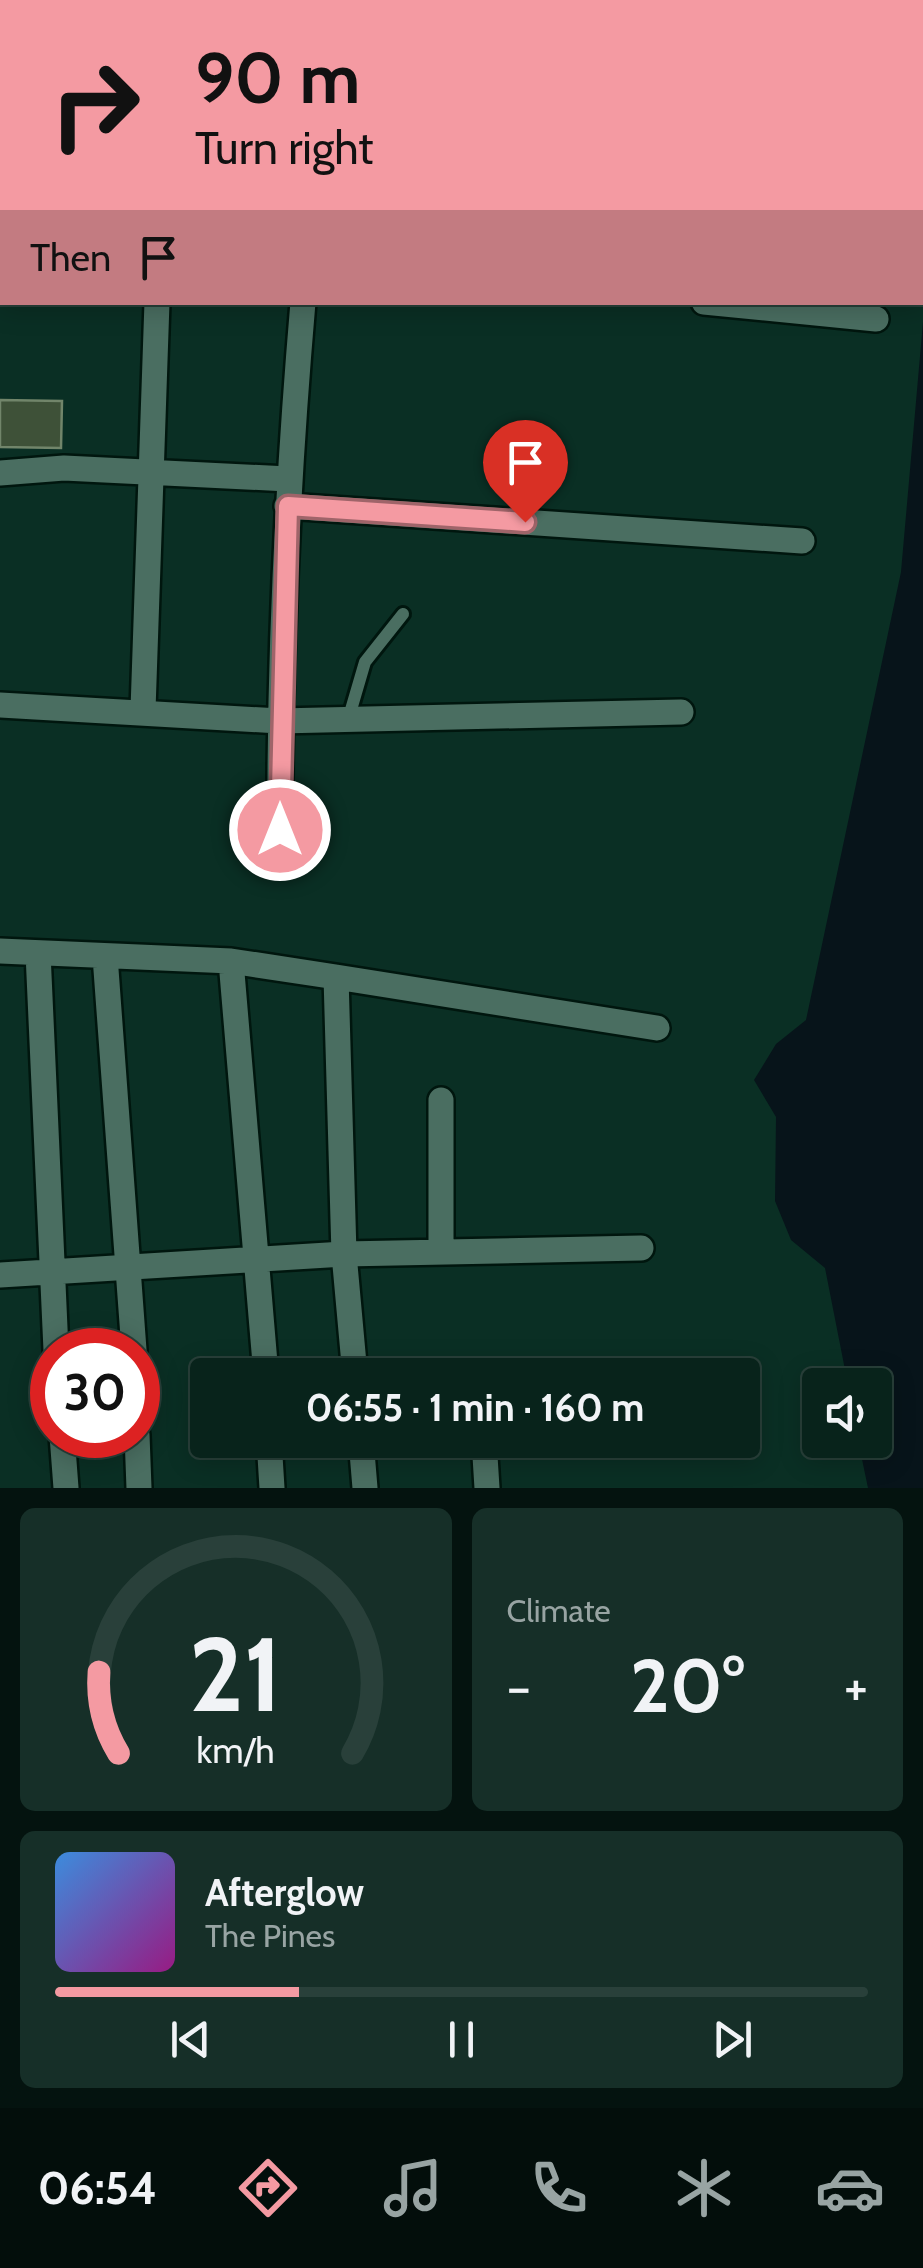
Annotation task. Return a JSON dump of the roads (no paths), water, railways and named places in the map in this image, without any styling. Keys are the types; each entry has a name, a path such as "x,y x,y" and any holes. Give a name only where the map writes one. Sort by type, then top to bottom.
{"street":[{"path":"143,710 158,305"},
{"path":"280,830 288,479 303,305"},
{"path":"736,305 876,318"},
{"path":"0,473 64,468 288,479"},
{"path":"288,506 802,541"},
{"path":"0,705 143,710 280,721 681,712"},
{"path":"0,950 231,961 656,1028"},
{"path":"38,953 54,1328"},
{"path":"105,956 133,1328"},
{"path":"231,961 265,1358"},
{"path":"336,977 344,1254 353,1358"},
{"path":"440,1252 441,1100"},
{"path":"0,1275 344,1254 641,1248"},
{"path":"64,1458 66,1488"},
{"path":"138,1458 139,1488"},
{"path":"270,1458 272,1488"},
{"path":"362,1458 365,1488"},
{"path":"485,1458 487,1488"}],"lane":[{"path":"348,720 365,662 403,614"}]}
